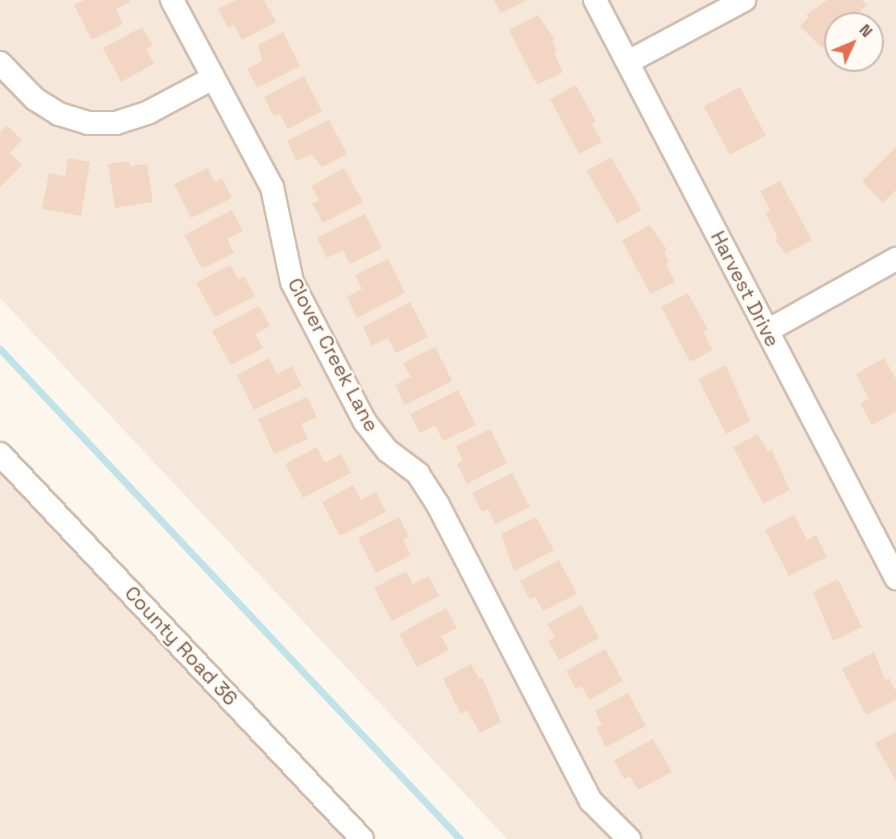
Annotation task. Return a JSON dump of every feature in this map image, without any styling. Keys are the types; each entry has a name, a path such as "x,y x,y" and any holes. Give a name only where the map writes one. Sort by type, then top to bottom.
{"street":[{"name":"Clover Creek Lane","path":"172,0 272,187 292,282 365,422 388,451 418,474 438,505 591,801 629,839"},
{"name":"Harvest Drive","path":"595,0 896,578"},
{"path":"628,62 744,0"},
{"path":"0,63 34,99 59,114 88,123 116,123 149,112 213,78"},
{"path":"767,331 896,259"},
{"name":"County Road 36","path":"0,454 362,839"}],"shaded area":[{"path":"0,0 896,0 896,839 507,839 0,298"},
{"path":"0,454 362,839 0,839"}],"building":[{"path":"84,0 129,0 130,2 116,9 123,24 92,40 74,5"},
{"path":"236,0 264,0 276,22 242,40 234,25 228,28 218,9"},
{"path":"494,0 527,0 501,13"},
{"path":"827,0 862,0 867,5 860,12 824,12 824,46 822,48 800,26 809,17 806,15"},
{"path":"538,15 555,40 552,41 557,52 554,53 563,72 537,85 509,30"},
{"path":"142,27 153,46 146,49 154,64 121,82 103,48"},
{"path":"283,32 300,66 257,88 247,69 262,61 258,45"},
{"path":"304,76 322,111 288,129 280,114 274,117 264,97"},
{"path":"576,85 596,122 592,124 602,142 579,154 550,99"},
{"path":"740,87 766,136 730,155 704,106"},
{"path":"329,120 347,154 322,167 311,154 297,161 287,141"},
{"path":"7,125 22,140 10,153 22,165 0,187 0,132"},
{"path":"896,147 896,190 883,203 862,181"},
{"path":"611,157 642,210 617,224 587,171"},
{"path":"68,158 90,162 81,216 42,209 49,173 65,176"},
{"path":"129,161 130,166 147,164 153,202 115,208 108,164"},
{"path":"208,168 215,182 222,178 232,198 191,218 174,184"},
{"path":"344,168 363,202 323,223 312,204 319,200 311,186"},
{"path":"780,181 812,240 786,254 775,240 778,238 765,213 770,210 760,191"},
{"path":"232,210 243,231 227,239 234,253 202,269 184,235"},
{"path":"365,214 382,248 350,264 343,250 327,258 317,238"},
{"path":"650,225 667,250 664,252 669,262 666,264 675,282 650,294 622,240"},
{"path":"388,259 405,293 357,318 347,297 362,289 355,275"},
{"path":"230,265 238,279 244,276 255,296 215,317 196,283"},
{"path":"688,293 708,330 703,332 713,350 690,362 661,307"},
{"path":"410,302 428,337 396,353 388,338 372,346 363,327"},
{"path":"259,306 270,326 255,334 263,348 231,365 212,331"},
{"path":"435,347 452,381 405,405 395,385 411,377 403,363"},
{"path":"269,358 277,374 292,366 302,386 254,410 237,375"},
{"path":"884,358 896,379 896,412 872,425 860,403 869,399 856,374"},
{"path":"726,365 750,421 726,434 698,379"},
{"path":"458,390 476,425 443,441 435,425 420,433 410,414"},
{"path":"307,397 317,417 301,424 308,439 274,454 258,419"},
{"path":"490,429 507,463 467,484 457,464 463,461 456,446"},
{"path":"758,434 768,452 771,449 790,490 763,504 733,447"},
{"path":"317,447 325,463 341,454 351,473 303,498 285,464"},
{"path":"512,473 530,507 495,524 488,509 482,512 472,493"},
{"path":"353,485 361,500 376,492 386,512 340,536 322,502"},
{"path":"794,515 807,540 816,535 827,557 789,576 765,530"},
{"path":"399,517 409,537 403,540 411,555 376,573 358,538"},
{"path":"536,517 554,550 514,571 501,534"},
{"path":"559,560 577,594 543,611 535,597 530,600 520,581"},
{"path":"406,571 413,584 429,576 439,596 392,621 374,588"},
{"path":"838,579 862,627 833,641 813,592"},
{"path":"581,605 599,638 559,660 548,641 555,637 547,624"},
{"path":"446,608 457,628 441,636 449,650 417,667 399,634"},
{"path":"605,649 623,681 589,700 582,686 576,689 566,671"},
{"path":"874,652 885,680 889,678 896,691 896,700 866,715 842,669"},
{"path":"471,664 479,679 482,677 501,722 480,733 467,710 461,714 443,679"},
{"path":"628,693 646,726 606,747 596,728 602,725 595,711"},
{"path":"896,732 896,781 875,743"},
{"path":"653,739 672,772 638,790 630,776 624,779 614,760"}],"waterway":[{"path":"0,349 460,839"}]}
